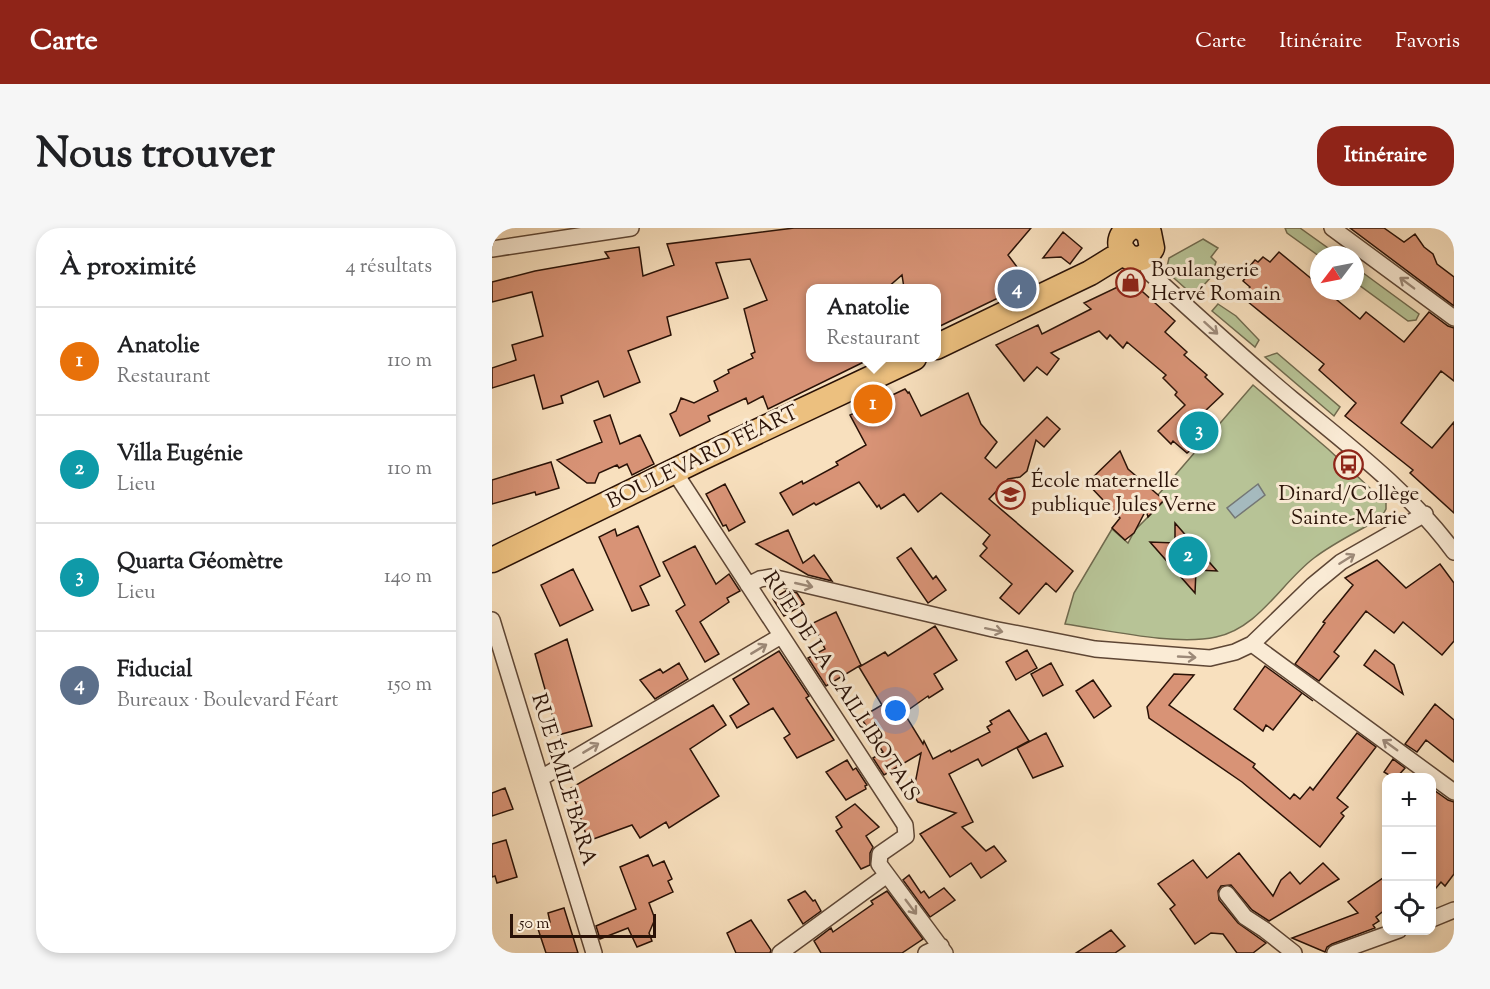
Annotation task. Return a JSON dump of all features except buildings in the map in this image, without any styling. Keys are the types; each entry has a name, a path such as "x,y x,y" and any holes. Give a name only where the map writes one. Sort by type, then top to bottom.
{"main road":[{"path":"941,345 1090,273 1140,235"},
{"name":"BOULEVARD FÉART","path":"492,560 903,362"}],"street":[{"path":"492,249 631,228"},
{"path":"1332,228 1454,318"},
{"path":"1140,235 1149,272 1255,367 1449,534 1454,552"},
{"name":"RUE DE LA CAILLIBOTAIS","path":"674,471 905,825 907,831 903,840 880,854 879,864 887,875"},
{"path":"748,585 760,579 772,577 993,629 1095,649 1210,658 1235,652 1252,644 1313,585 1341,562 1425,513"},
{"name":"RUE ÉMILE BARA","path":"492,620 594,953"},
{"path":"541,778 781,636"},
{"path":"1252,644 1454,792"},
{"path":"781,953 887,875 937,951"},
{"path":"1227,894 1245,917 1293,953"},
{"path":"1436,917 1454,910"},
{"path":"1335,953 1385,935"}],"green space":[{"path":"1285,228 1300,228 1325,246 1310,246 1310,250 1287,233"},
{"path":"1203,239 1218,248 1211,257 1216,262 1211,277 1194,296 1166,271 1169,258"},
{"path":"1364,274 1419,314 1416,320 1408,321 1364,289"},
{"path":"1218,304 1236,316 1259,340 1255,347 1212,311"},
{"path":"1277,353 1340,407 1334,416 1265,357"},
{"path":"1253,385 1328,449 1386,503 1386,509 1381,518 1314,558 1257,615 1231,632 1216,637 1181,640 1065,624 1074,593 1112,529 1128,543 1135,530 1164,501 1158,495"}],"shaded area":[{"path":"1258,484 1265,495 1235,518 1227,508"}],"place":[{"name":"Boulangerie Hervé Romain","path":"1130,283"},
{"name":"Fiducial","path":"1017,289"},
{"name":"Anatolie","path":"873,404"},
{"name":"Quarta Géomètre","path":"1199,431"},
{"name":"Dinard/Collège Sainte-Marie","path":"1349,464"},
{"name":"École maternelle publique Jules Verne","path":"1010,494"},
{"name":"Villa Eugénie","path":"1188,556"}]}
